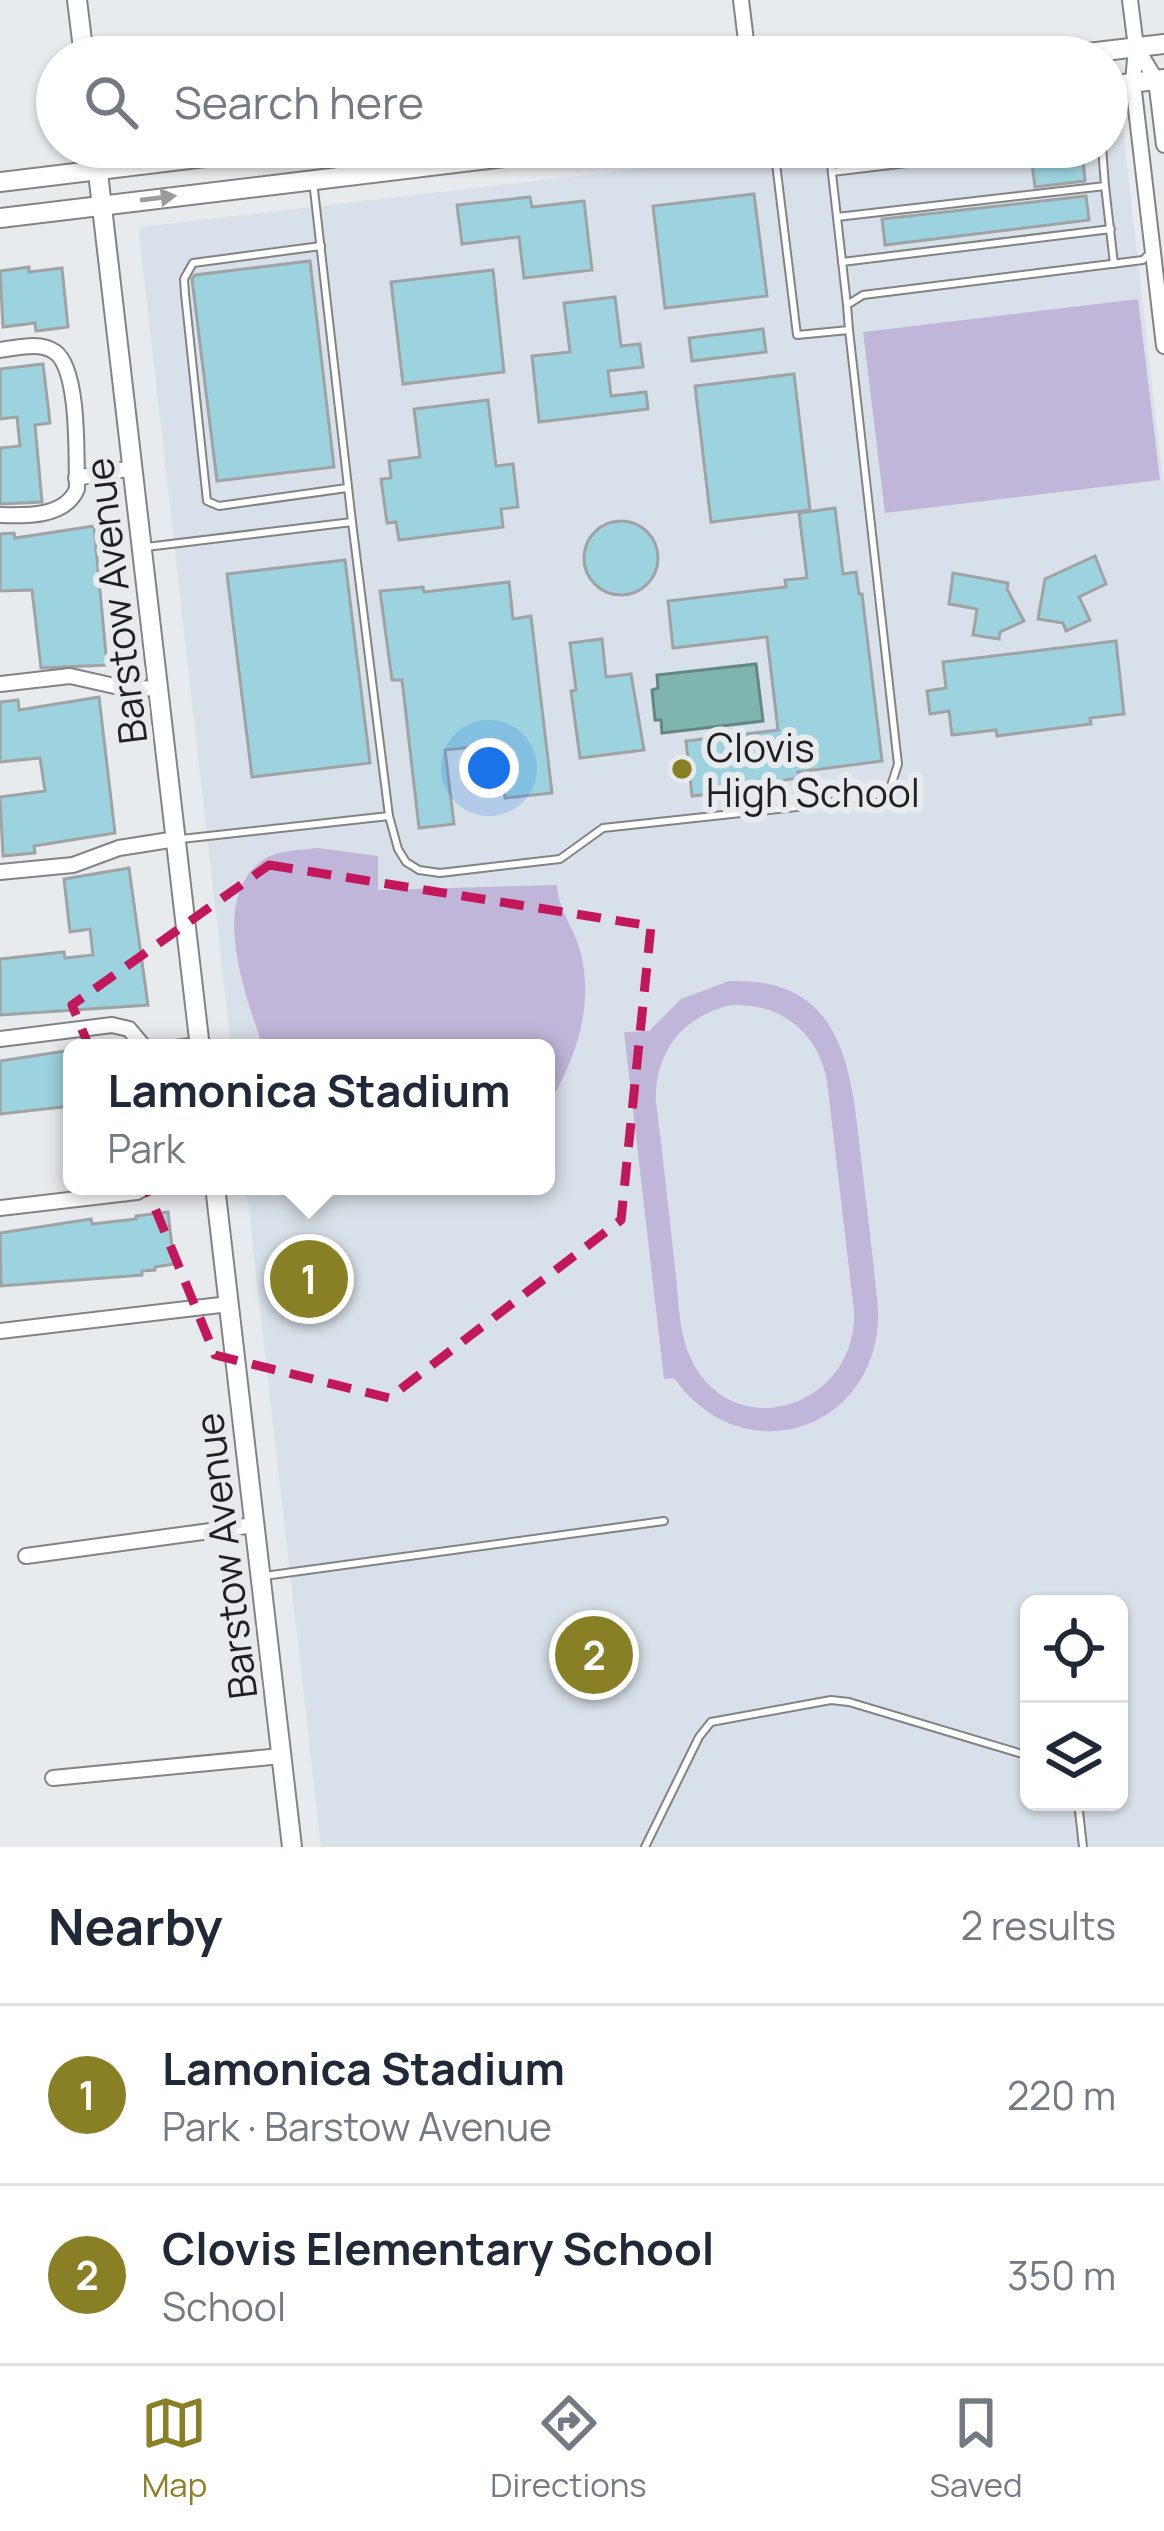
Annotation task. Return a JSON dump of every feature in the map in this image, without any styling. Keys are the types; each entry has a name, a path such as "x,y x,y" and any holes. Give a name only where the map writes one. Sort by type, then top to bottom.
{"street":[{"path":"77,0 81,36"},
{"path":"742,0 746,36"},
{"path":"1130,0 1136,47 1133,83 1159,245 1164,346"},
{"path":"1128,48 1164,44"},
{"path":"1136,47 1160,80 1164,146"},
{"path":"1128,84 1160,80"},
{"path":"0,182 115,168"},
{"path":"0,218 414,168"},
{"name":"Barstow Avenue","path":"98,170 198,1039"},
{"path":"0,350 36,346 56,353 70,374 76,478 71,502 60,509 0,515"},
{"path":"76,478 133,468"},
{"path":"0,684 70,676 128,689 158,688"},
{"path":"0,872 73,865 119,848 176,839"},
{"path":"0,1039 112,1025 129,1029 137,1039"},
{"path":"0,1208 110,1195"},
{"name":"Barstow Avenue","path":"216,1195 292,1847"},
{"path":"0,1331 229,1304"},
{"path":"26,1556 254,1525"},
{"path":"53,1778 281,1756"}],"lane":[{"path":"777,168 797,335 849,330"},
{"path":"313,180 389,816 406,862 419,870 440,873 560,859 603,828 890,792 898,764 832,168"},
{"path":"832,172 865,168"},
{"path":"1104,168 1114,264"},
{"path":"837,217 1105,185"},
{"path":"842,262 1111,230"},
{"path":"847,305 863,295 1143,260 1159,245"},
{"path":"321,246 204,260 187,270 185,294 207,500 219,506 348,488"},
{"path":"142,547 352,522"},
{"path":"176,839 389,816"},
{"path":"260,1576 664,1521"},
{"path":"644,1847 711,1722 831,1700 1020,1753"},
{"path":"1079,1811 1083,1847"}],"highlighted area":[{"path":"269,865 651,926 621,1220 389,1398 215,1355 72,1005"}],"shaded area":[{"name":"Clovis High School","path":"644,168 1127,168 1164,489 1164,1847 321,1847 247,1195 555,1195 555,1039 230,1039 141,227"},
{"path":"1138,299 1160,480 885,513 863,332"},
{"path":"756,664 763,721 662,733 661,720 655,720 652,690 658,688 657,675"},
{"path":"318,848 378,856 378,890 557,885 579,947 585,989 580,1031 555,1091 555,1039 260,1039 241,977 234,924 246,878 263,860 282,852"},
{"path":"729,981 768,984 797,995 819,1012 845,1062 878,1308 874,1350 858,1384 834,1409 804,1426 771,1431 736,1426 703,1408 674,1378 664,1379 624,1032 649,1031 681,999","holes":["749,1006 794,1024 822,1064 854,1311 850,1344 836,1371 816,1391 790,1404 763,1408 735,1402 711,1386 687,1349 656,1102 660,1067 686,1027 714,1010"]}],"building":[{"path":"1033,168 1084,168 1085,181 1035,187"},
{"path":"754,194 767,296 665,308 653,206"},
{"path":"1086,196 1089,220 885,245 882,219"},
{"path":"530,197 532,207 584,201 592,270 524,278 519,237 462,244 457,205"},
{"path":"310,261 334,467 217,481 192,279"},
{"path":"29,267 29,272 62,268 68,327 36,331 35,323 3,327 0,271"},
{"path":"493,270 504,372 403,384 391,282"},
{"path":"615,297 621,346 640,344 643,367 608,371 611,396 646,392 648,409 539,422 532,356 570,352 564,303"},
{"path":"763,329 766,352 692,361 689,338"},
{"path":"43,364 50,423 35,425 42,502 0,504 0,448 20,446 17,417 0,419 0,369"},
{"path":"794,374 810,510 711,522 695,386"},
{"path":"488,400 496,466 513,464 518,507 501,509 503,527 399,540 396,522 387,523 381,479 391,478 389,461 420,457 414,409"},
{"path":"835,508 843,574 856,572 862,594 882,761 798,772 799,778 784,780 784,785 692,796 686,741 778,730 767,637 673,648 668,601 786,587 785,580 807,578 799,513"},
{"path":"621,521 648,531 658,558 648,585 621,595 594,585 584,558 594,531"},
{"path":"94,526 107,665 41,668 32,590 0,591 0,534 14,533 15,538"},
{"path":"1095,556 1106,584 1079,597 1090,620 1066,631 1063,623 1038,619 1045,579"},
{"path":"345,560 370,763 252,777 227,574"},
{"path":"953,573 1008,583 1024,621 1000,632 999,639 973,635 977,609 949,604"},
{"path":"509,582 513,619 531,616 552,793 505,798 499,744 445,750 454,824 419,828 402,680 392,680 380,591 423,587 424,592"},
{"path":"602,639 606,677 631,674 644,750 580,758 570,643"},
{"path":"1116,641 1124,714 1090,718 1091,724 997,736 996,730 952,735 949,711 930,714 927,691 946,688 943,662"},
{"path":"99,697 115,833 3,856 0,797 45,791 40,758 0,762 0,702 18,700 19,710"},
{"path":"129,868 148,1005 0,1015 0,959 64,952 65,958 93,955 90,929 70,932 64,879"},
{"path":"63,1051 63,1107 0,1114 0,1061"},
{"path":"168,1212 174,1264 142,1271 142,1275 1,1286 0,1233"}],"place":[{"name":"Clovis High School","path":"682,769"},
{"name":"Lamonica Stadium","path":"309,1279"},
{"name":"Clovis Elementary School","path":"594,1655"}]}
